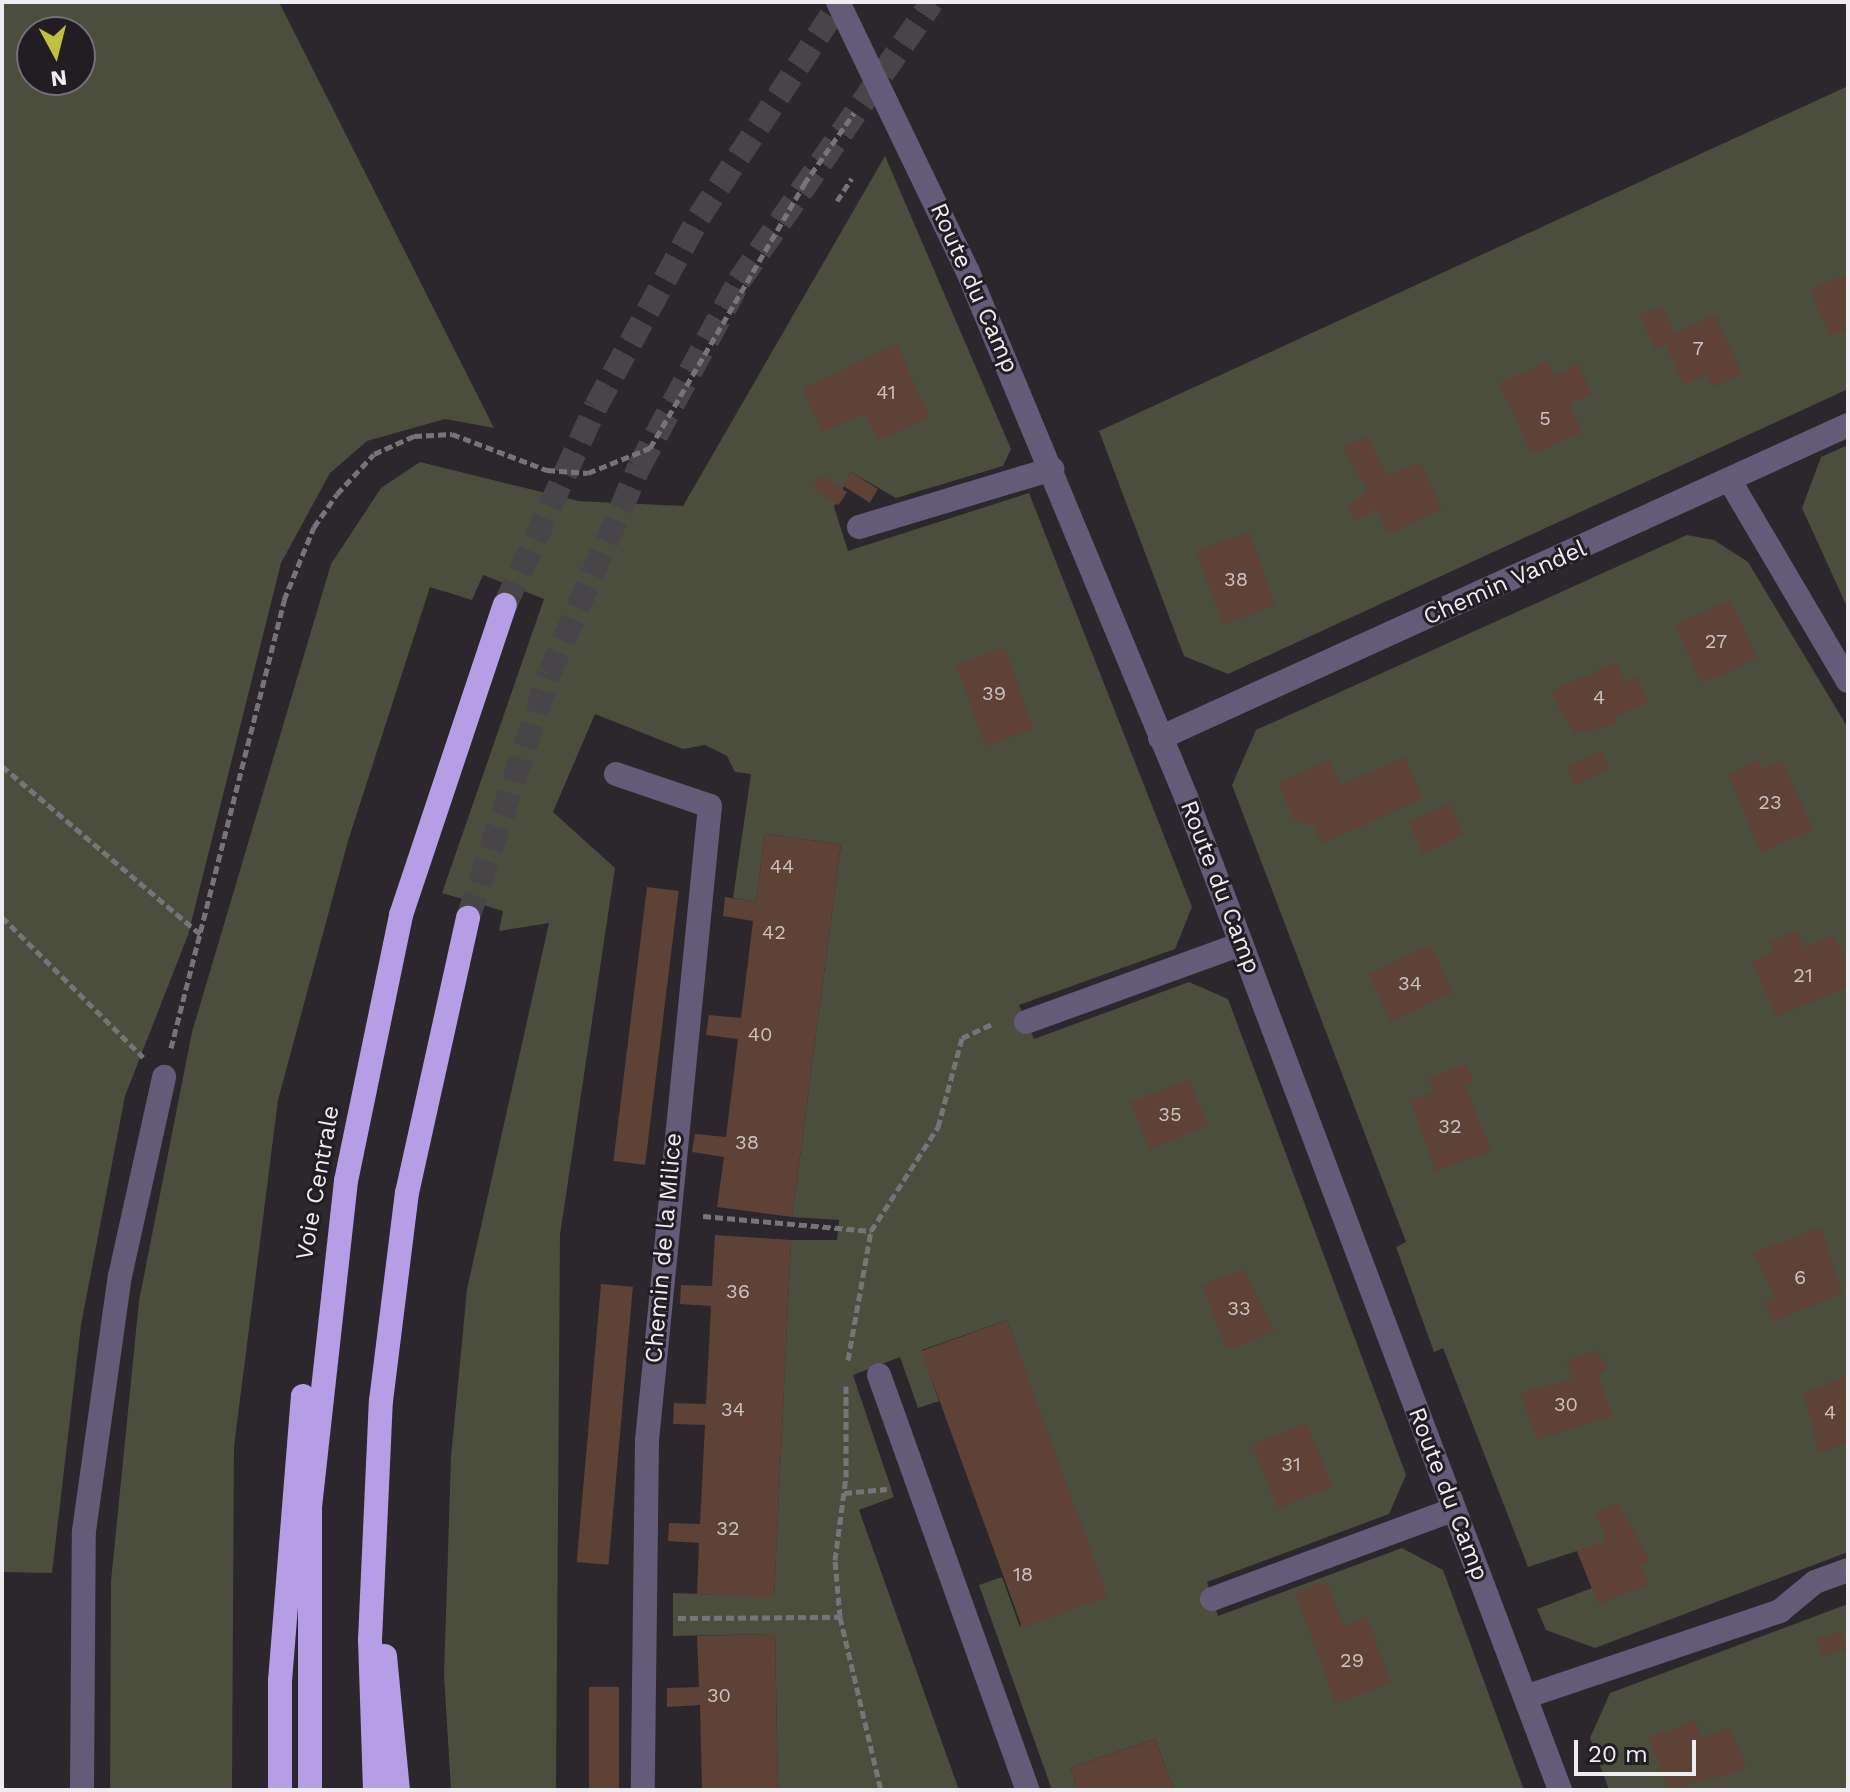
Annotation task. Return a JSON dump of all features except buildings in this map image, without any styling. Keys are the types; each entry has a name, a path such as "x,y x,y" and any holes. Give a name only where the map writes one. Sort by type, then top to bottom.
{"highway":[{"name":"Voie Centrale","path":"310,1790 317,1399 372,1041 437,798 505,605"},
{"path":"375,1790 373,1527 407,1193 468,918"},
{"path":"280,1790 297,1436 320,1274 372,1041"},
{"path":"373,1527 398,1790"}],"street":[{"name":"Route du Camp","path":"838,2 878,80 1052,469 1241,944 1560,1790"},
{"name":"Chemin Vandel","path":"1160,738 1848,425"},
{"path":"859,527 1052,469"},
{"path":"1730,481 1848,681"},
{"name":"Chemin de la Milice","path":"616,774 710,806 666,1213 641,1619 643,1790"},
{"path":"1026,1022 1241,944"},
{"path":"82,1790 84,1531 120,1276 164,1077"},
{"path":"879,1375 1028,1790"},
{"path":"1212,1599 1453,1510"},
{"path":"1525,1697 1780,1611 1815,1582 1848,1570"}],"path":[{"path":"164,1077 284,600 314,527 344,485 374,454 433,434 475,439 547,470 588,473 650,448 804,184 878,80"},
{"path":"837,201 852,178"},
{"path":"2,766 200,934"},
{"path":"2,917 164,1077"},
{"path":"881,1790 840,1617 835,1560 846,1477 849,1342 871,1231 938,1127 962,1038 987,1023 1026,1022"},
{"path":"666,1213 871,1231"},
{"path":"641,1619 840,1617"}],"green space":[{"path":"2,2 279,2 494,428 445,419 367,441 330,473 281,563 188,935 125,1096 81,1325 52,1573 2,1572"},
{"path":"1848,86 1848,389 1228,674 1184,656 1099,431"},
{"path":"885,156 1011,449 1003,466 896,498 851,472 834,507 848,551 1029,493 1192,907 1175,949 1019,1005 1034,1039 1189,982 1228,999 1406,1475 1389,1514 1207,1582 1218,1616 1402,1548 1443,1570 1524,1790 1174,1790 1155,1739 1070,1768 1078,1790 1052,1790 979,1585 1002,1577 1020,1627 1072,1505 1007,1320 922,1350 939,1401 918,1408 900,1357 853,1375 894,1497 859,1510 959,1790 778,1790 775,1634 673,1636 673,1593 774,1597 791,1240 837,1240 839,1220 792,1217 841,844 765,834 756,902 733,898 751,774 735,772 727,756 705,745 683,749 595,714 553,812 615,868 560,1235 556,1790 451,1790 444,1675 451,1457 467,1289 549,923 499,931 503,911 442,893 544,599 483,575 472,600 430,587 348,841 278,1100 234,1447 232,1790 110,1790 111,1581 139,1301 192,1032 331,564 381,488 420,462 578,501 683,506"},
{"path":"1848,445 1848,609 1802,508 1821,457"},
{"path":"1687,535 1714,540 1748,562 1848,728 1848,1552 1595,1648 1546,1630 1537,1609 1592,1588 1577,1551 1528,1567 1443,1348 1434,1352 1396,1247 1406,1242 1232,785 1256,730"},
{"path":"1848,1604 1848,1790 1609,1790 1590,1738 1610,1693"}],"tunnel":[{"path":"505,605 596,406 699,217 840,2"},
{"path":"468,918 549,674 639,467 739,281 932,2"}]}
